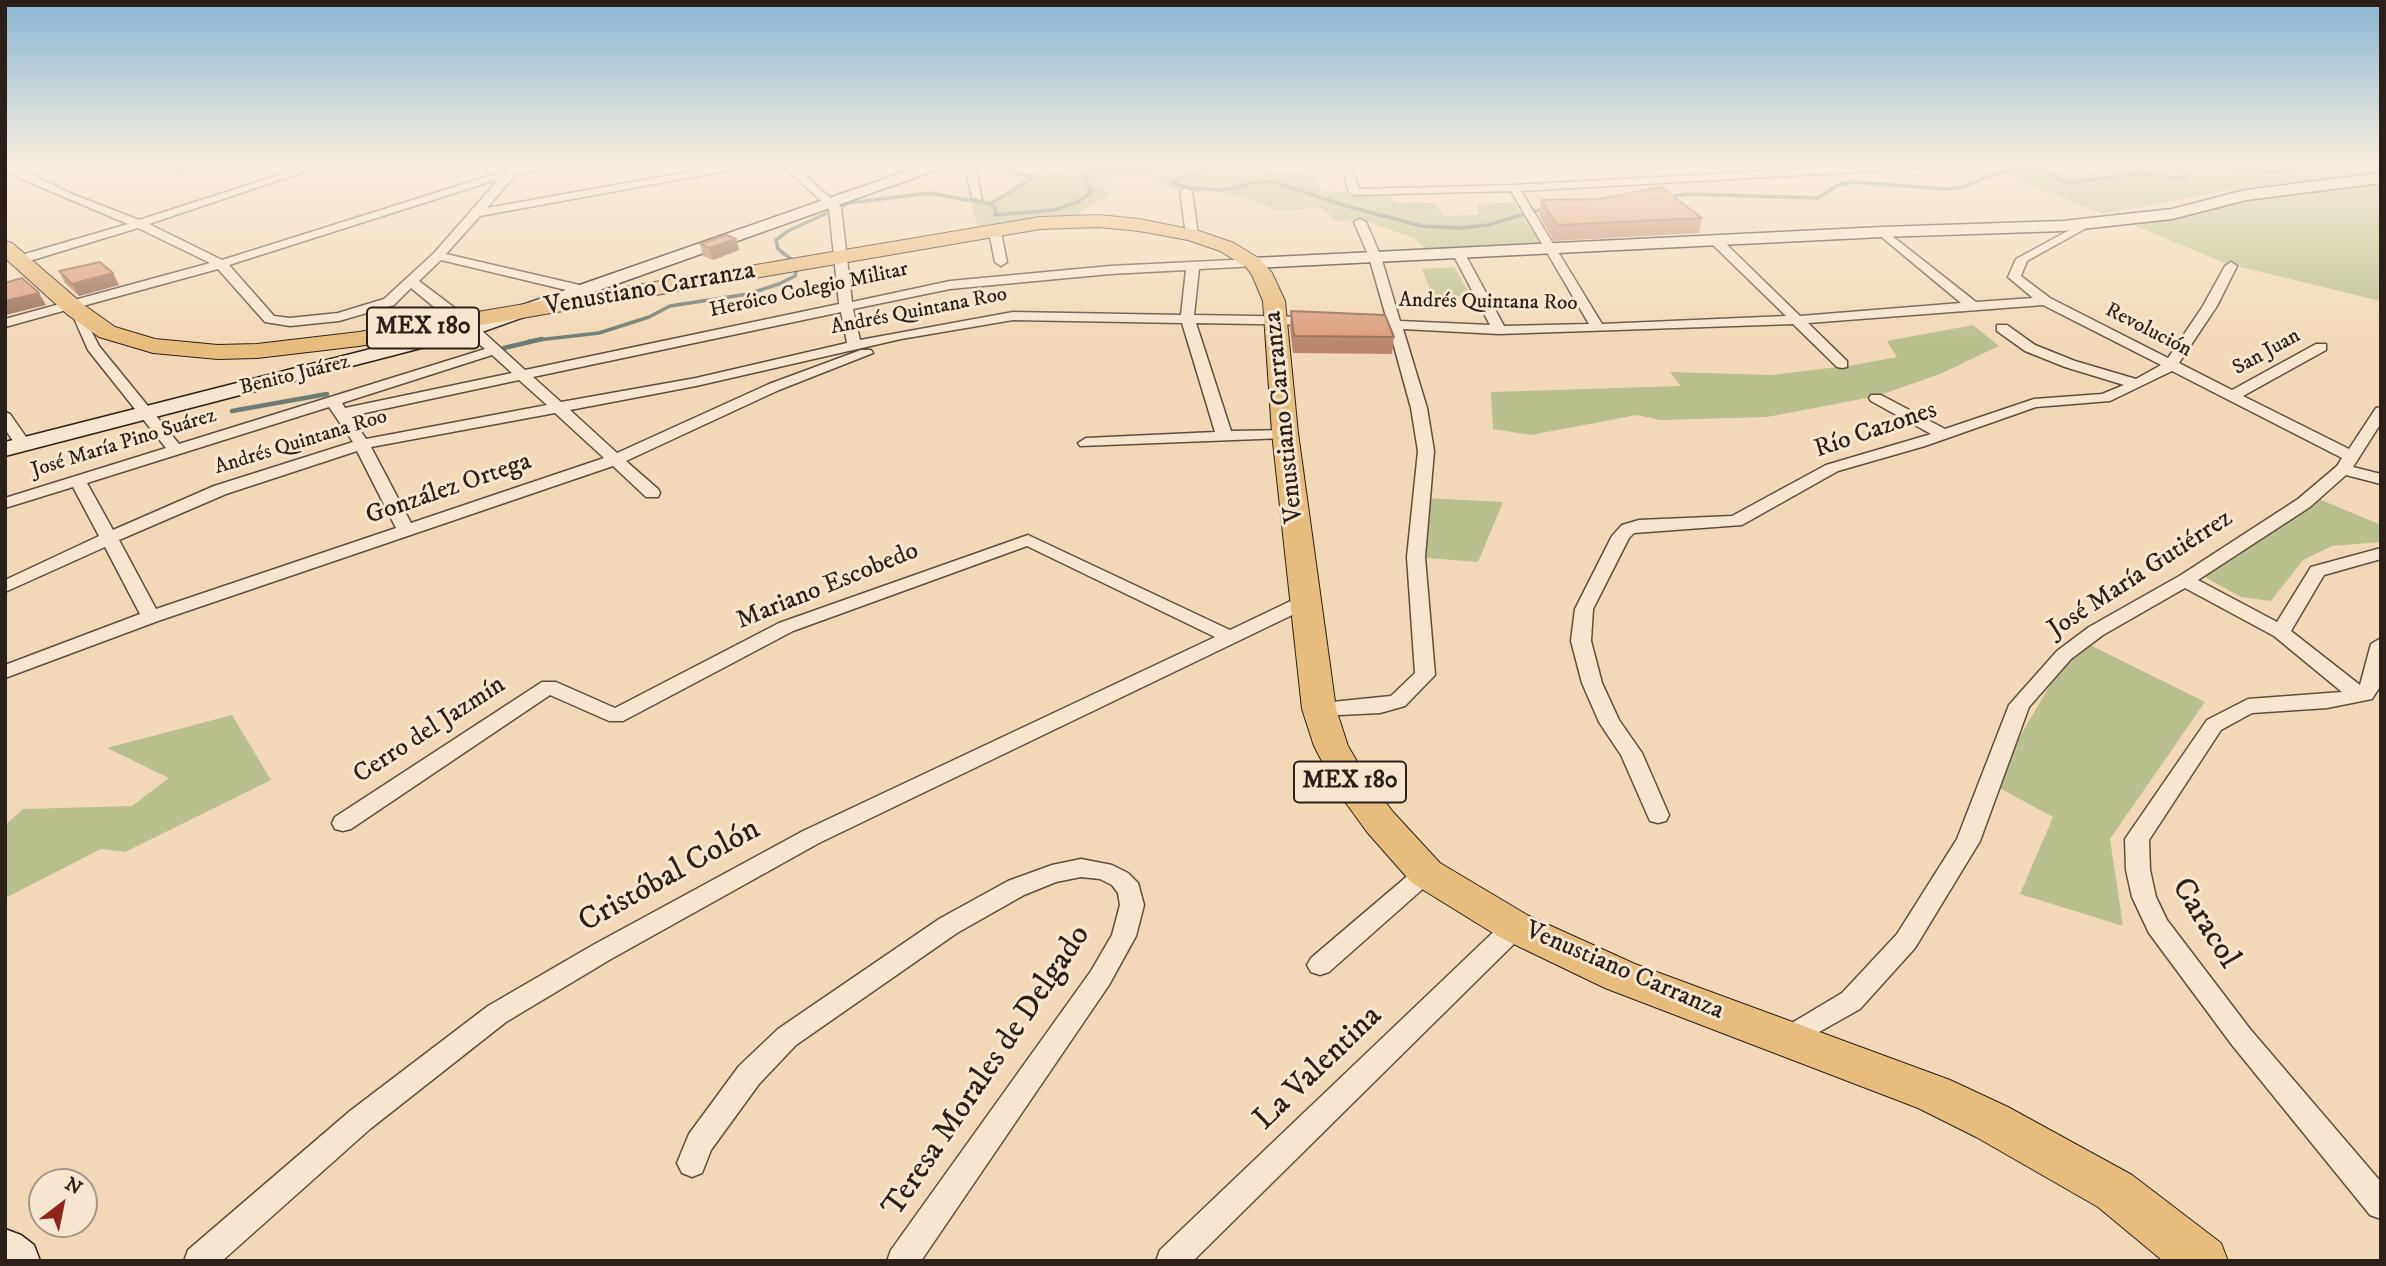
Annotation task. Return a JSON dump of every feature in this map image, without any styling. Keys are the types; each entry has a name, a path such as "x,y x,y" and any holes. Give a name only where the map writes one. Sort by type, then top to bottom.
{"main road":[{"name":"Venustiano Carranza","path":"73,307 107,332 125,340 188,351 257,351 468,325 588,295 842,257 998,247 1038,224"},
{"name":"Venustiano Carranza","path":"1125,224 1167,229 1193,250 1227,247 1253,263 1266,282 1273,301 1285,433 1319,709 1331,746 1350,783 1380,822 1426,873 1516,927 1620,976 1934,1094 2049,1152 2115,1191 2203,1261"},
{"name":"MEX 180","path":"14,253 73,307"}],"street":[{"path":"14,253 139,224"},
{"path":"139,224 221,264 270,319 279,322 339,317 427,292"},
{"path":"5,323 73,307 221,264 343,224"},
{"path":"389,302 413,283 466,224"},
{"path":"438,256 588,295 789,224"},
{"path":"837,224 846,305 854,346"},
{"path":"1190,224 1193,250 1187,317 1224,435"},
{"path":"1319,709 1380,706 1398,701 1425,675 1416,557 1426,451 1419,408 1376,257 1361,224"},
{"path":"1536,224 1598,328"},
{"path":"1253,263 2093,224"},
{"name":"Revolución","path":"2086,225 2022,259 2014,278 2045,301 2232,396 2381,479"},
{"path":"1882,232 1972,305"},
{"path":"1717,242 1842,364"},
{"name":"Heróico Colegio Militar","path":"337,407 522,376 950,285 1193,250"},
{"path":"1459,254 1499,330"},
{"name":"Río Cazones","path":"1658,815 1631,753 1609,722 1592,683 1581,641 1584,609 1621,536 1628,529 1639,525 1736,521 1832,468 1919,443 2034,403 2105,398 2138,384 2170,366 2210,306 2231,266"},
{"path":"413,283 468,325 652,493"},
{"name":"Andrés Quintana Roo","path":"1354,323 1499,330 1598,328 1794,320 2045,301"},
{"path":"73,307 93,347 174,449"},
{"name":"Andrés Quintana Roo","path":"5,587 108,538 220,490 362,444 696,382 901,335 1013,316 1327,321"},
{"name":"Benito Juárez","path":"14,447 468,325"},
{"path":"2003,328 2030,348 2070,364 2138,384"},
{"name":"González Ortega","path":"5,672 151,617 615,460 774,387 863,355 901,335"},
{"name":"San Juan","path":"2232,396 2321,347"},
{"name":"José María Pino Suárez","path":"5,503 174,449 337,407 495,351"},
{"path":"2063,383 2089,399"},
{"path":"1876,398 1942,433"},
{"path":"337,407 362,444 407,532"},
{"name":"José María Gutiérrez","path":"1789,1038 1851,1001 1906,941 1968,841 2019,705 2064,655 2096,631 2184,580 2304,503 2347,462 2381,411"},
{"path":"5,417 14,447"},
{"path":"1086,443 1285,433"},
{"path":"78,481 151,617"},
{"name":"Mariano Escobedo","path":"549,687 616,716 786,626 1028,540 1228,636"},
{"path":"2281,632 2317,571 2381,553"},
{"path":"2184,580 2281,632 2359,695 2365,694 2371,684 2381,645"},
{"name":"Cristóbal Colón","path":"199,1261 360,1120 497,1014 602,952 811,837 1306,601"},
{"name":"Cerro del Jazmín","path":"343,823 549,687"},
{"name":"Caracol","path":"2359,695 2327,701 2248,706 2214,725 2137,839 2138,870 2144,897 2158,926 2241,1037 2381,1205"},
{"name":"Teresa Morales de Delgado","path":"692,1163 699,1143 749,1075 787,1037 948,926 1016,888 1052,874 1081,868 1104,871 1119,879 1129,890 1132,905 1124,936 1100,978 902,1261"},
{"path":"1321,965 1426,873"},
{"name":"La Valentina","path":"1171,1261 1516,927"},
{"path":"5,1251 18,1261"}],"green space":[{"path":"978,224 1018,224 979,228"},
{"path":"1375,224 1528,224 1539,242 1538,245 1426,250 1416,239"},
{"path":"2131,224 2381,224 2381,298 2376,300 2225,263"},
{"path":"1454,267 1471,296 1433,297 1422,269"},
{"path":"1973,325 1999,346 1940,374 1877,396 1767,417 1660,420 1637,415 1531,435 1493,429 1491,392 1681,386 1670,372 1772,375 1854,365 1897,357 1887,341"},
{"path":"1424,498 1503,502 1478,562 1416,557"},
{"path":"2319,499 2381,525 2381,542 2332,546 2303,560 2271,601 2241,597 2194,571"},
{"path":"2088,644 2205,702 2110,839 2123,926 2020,894 2053,817 1992,784 2066,658"},
{"path":"232,715 271,780 125,852 101,849 5,898 5,825 23,809 132,806 169,778 107,748"}],"building":[{"path":"727,235 736,239 710,248 700,244"},
{"path":"100,262 113,273 72,284 59,271"},
{"path":"22,278 39,293 5,301 5,283"},
{"path":"1291,311 1385,315 1394,337 1294,336"}],"waterway":[{"path":"538,340 599,333 649,317 670,306 748,294 779,284 795,276 796,272 792,260 778,249 776,240 803,224"},
{"path":"1415,224 1460,228 1491,224"},
{"path":"538,340 542,339"},
{"path":"504,348 538,340"},
{"path":"529,341 538,340"},
{"path":"232,411 327,394"}]}
